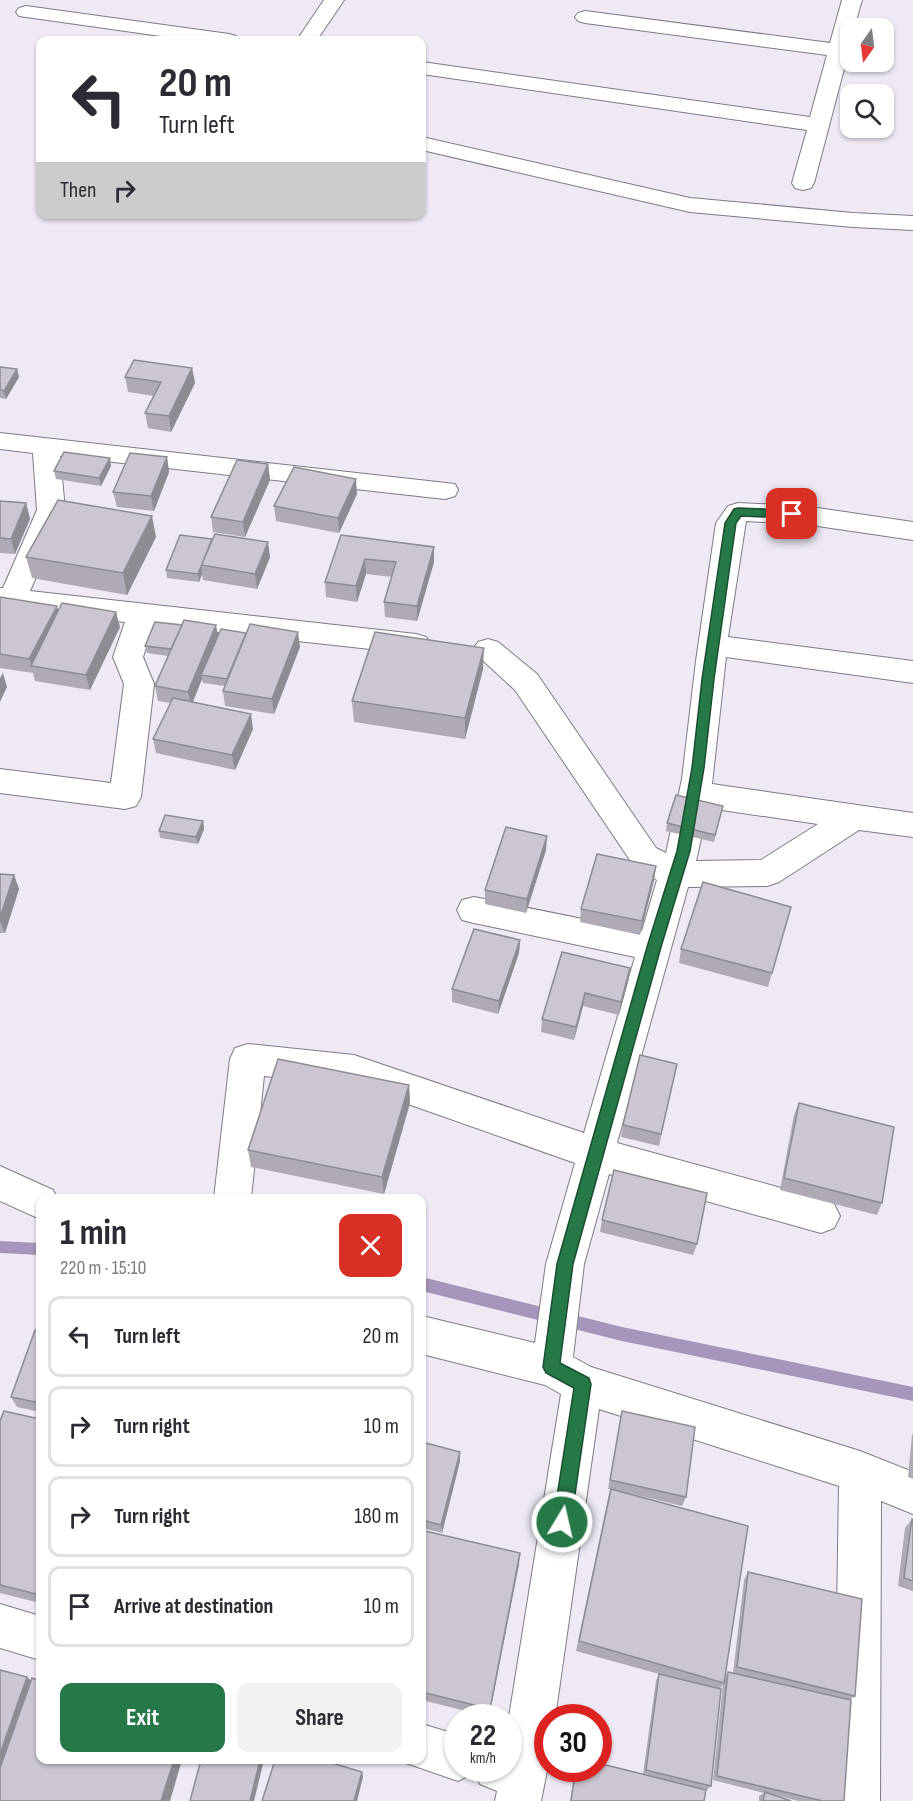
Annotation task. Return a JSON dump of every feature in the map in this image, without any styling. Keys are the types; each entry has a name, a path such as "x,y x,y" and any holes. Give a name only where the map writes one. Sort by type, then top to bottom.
{"street":[{"path":"310,36 334,0"},
{"path":"803,183 852,0"},
{"path":"26,12 200,36"},
{"path":"585,17 839,50"},
{"path":"426,69 820,125"},
{"path":"426,145 577,182 690,205 853,220 913,223"},
{"path":"0,441 445,490"},
{"path":"46,445 51,510 6,599 420,645"},
{"path":"522,1708 567,1375 565,1264 675,874 684,851 694,794 730,523 738,512 792,514 913,531"},
{"path":"0,781 125,797 139,684 128,657 142,614"},
{"path":"713,645 913,672"},
{"path":"488,649 526,682 645,857 675,874 767,873 854,817"},
{"path":"694,794 913,825"},
{"path":"474,910 654,947"},
{"path":"232,1194 248,1059 354,1070 596,1154 821,1216"},
{"path":"0,1183 36,1200"},
{"path":"426,1336 567,1375 860,1472 913,1493"},
{"path":"857,1801 860,1472"},
{"path":"0,1626 36,1637"},
{"path":"426,1748 444,1754"}],"building":[{"path":"134,360 192,368 169,416 145,413 161,382 125,377"},
{"path":"0,367 17,369 4,391 0,390"},
{"path":"64,452 110,458 99,478 54,471"},
{"path":"130,453 167,457 151,496 113,492"},
{"path":"237,460 268,464 243,522 211,517"},
{"path":"294,467 356,479 338,518 274,506"},
{"path":"58,500 152,516 123,573 26,557"},
{"path":"0,501 26,503 11,539 0,538"},
{"path":"215,534 268,542 255,574 201,565"},
{"path":"180,535 212,539 198,574 166,570"},
{"path":"341,535 434,547 417,606 384,602 396,562 365,559 356,586 325,582"},
{"path":"0,597 57,606 29,659 0,654"},
{"path":"62,603 116,612 86,675 31,666"},
{"path":"184,620 216,625 188,692 155,686"},
{"path":"155,622 182,625 171,649 145,646"},
{"path":"250,624 298,632 272,699 223,691"},
{"path":"221,629 246,633 227,679 201,675"},
{"path":"375,632 484,648 465,718 352,701"},
{"path":"173,698 251,714 232,755 153,739"},
{"path":"676,795 723,806 715,835 667,823"},
{"path":"165,815 203,821 196,837 159,831"},
{"path":"506,827 547,836 527,899 485,890"},
{"path":"597,854 656,866 642,921 581,909"},
{"path":"0,874 14,875 0,918"},
{"path":"703,882 791,907 772,973 681,949"},
{"path":"474,929 520,940 499,1001 452,989"},
{"path":"562,952 630,968 621,1002 585,993 576,1027 542,1019"},
{"path":"640,1055 677,1064 661,1134 623,1125"},
{"path":"278,1059 409,1085 382,1177 248,1150"},
{"path":"799,1103 894,1127 882,1203 784,1178"},
{"path":"614,1170 707,1193 697,1244 602,1220"},
{"path":"35,1330 36,1330 36,1402 11,1397"},
{"path":"4,1411 36,1418 36,1594 0,1585 0,1421"},
{"path":"622,1411 695,1427 686,1497 610,1480"},
{"path":"426,1443 460,1452 441,1525 426,1521"},
{"path":"611,1489 748,1526 724,1683 579,1641"},
{"path":"913,1520 913,1581 904,1578"},
{"path":"426,1531 520,1553 491,1704 470,1704 426,1693"},
{"path":"748,1572 862,1599 855,1696 737,1667"},
{"path":"0,1670 27,1677 0,1754"},
{"path":"728,1672 851,1700 844,1801 823,1801 717,1776"},
{"path":"659,1674 721,1689 711,1786 646,1770"},
{"path":"32,1678 36,1680 36,1764 173,1764 161,1801 0,1801 0,1768"},
{"path":"200,1764 259,1764 250,1801 190,1801"},
{"path":"274,1764 335,1764 362,1772 354,1801 262,1801"},
{"path":"612,1766 706,1790 704,1801 571,1801 574,1782 612,1782"},
{"path":"765,1792 791,1801 763,1801"}],"waterway":[{"path":"0,1247 36,1249"},
{"path":"426,1285 622,1334 913,1394"}],"route":[{"path":"562,1522 583,1384 552,1367 565,1264 675,874 684,851 698,768 730,523 738,512 792,514"}]}
